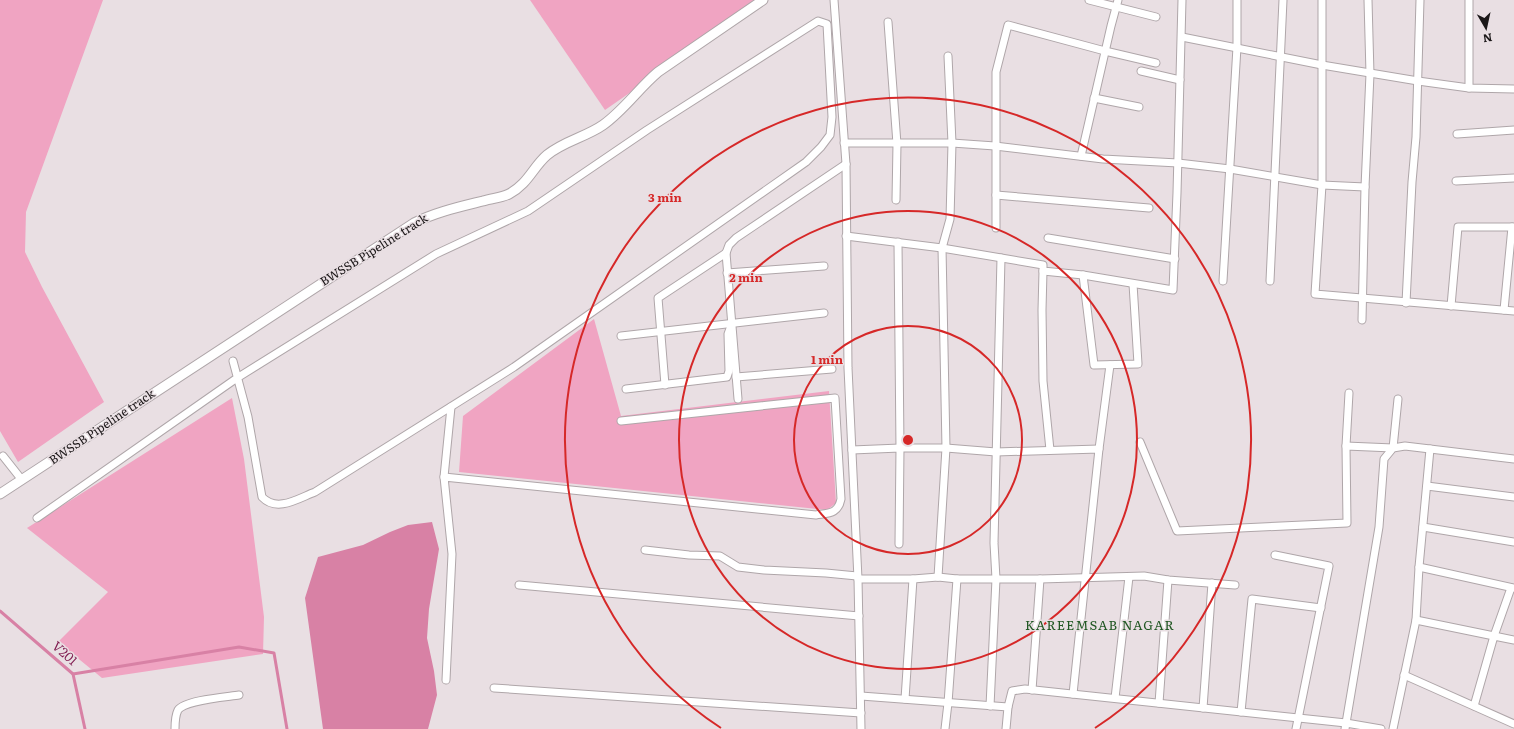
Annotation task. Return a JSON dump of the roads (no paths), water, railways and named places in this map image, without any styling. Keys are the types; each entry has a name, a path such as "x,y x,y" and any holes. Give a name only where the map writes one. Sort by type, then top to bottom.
{"street":[{"name":"BWSSB Pipeline track","path":"0,494 414,223 435,213 502,197 516,190 532,174 547,155 573,139 605,123 658,72 763,0"},
{"path":"834,0 846,164 848,368 858,578 861,729"},
{"path":"1089,0 1117,4 1156,17"},
{"path":"1043,271 1083,275 1173,290 1182,0"},
{"path":"1223,281 1237,47 1237,0"},
{"path":"1270,281 1283,0"},
{"path":"1322,0 1322,185 1315,294 1406,303 1514,311"},
{"path":"1362,320 1365,186 1370,74 1368,0"},
{"path":"1406,303 1418,81 1420,0"},
{"path":"1469,0 1469,88"},
{"path":"1081,156 1117,4"},
{"path":"37,518 237,378 436,254 528,211 647,130 818,21 828,24 832,118 830,135 821,147 806,162 514,367 316,492 291,502 275,504 267,502 262,497 248,417 237,378 233,361"},
{"path":"888,22 897,144 896,200"},
{"path":"996,228 996,72 1008,25 1156,63"},
{"path":"1182,37 1370,74 1469,88 1514,89"},
{"path":"938,577 946,448 942,248 950,220 952,143 948,56"},
{"path":"1141,71 1180,80"},
{"path":"1094,98 1139,107"},
{"path":"1457,134 1514,130"},
{"path":"844,143 952,143 995,146 1103,159 1178,163 1230,169 1322,185 1365,186"},
{"path":"738,399 726,253 729,245 736,238 846,164"},
{"path":"1456,181 1514,178"},
{"path":"996,195 1150,208"},
{"path":"1451,306 1458,227 1513,227 1511,272 1504,310"},
{"path":"846,236 942,248 1043,266 1043,381 1050,450"},
{"path":"1048,238 1175,259"},
{"path":"898,242 900,448 899,544"},
{"path":"665,385 658,298 726,253"},
{"path":"990,706 996,579 994,543 1001,258"},
{"path":"728,273 824,266"},
{"path":"1083,275 1094,365 1138,364 1133,284"},
{"path":"621,336 824,313"},
{"path":"626,389 726,377 729,371 728,334 732,323"},
{"path":"1073,694 1099,449 1110,365"},
{"path":"736,377 832,369"},
{"path":"1140,442 1177,531 1347,523 1346,446 1349,393"},
{"path":"444,477 816,515 828,513 836,510 840,506 841,499 835,398 621,421"},
{"path":"1345,726 1379,527 1384,459 1393,448 1398,399"},
{"path":"446,680 452,554 444,477 451,407"},
{"path":"1346,446 1393,448 1405,446 1514,459"},
{"path":"852,450 946,448 996,452 1099,449"},
{"path":"1393,729 1416,620 1419,567 1430,449"},
{"path":"3,456 22,480"},
{"path":"1427,486 1514,497"},
{"path":"1423,527 1514,542"},
{"path":"645,550 690,555 720,556 738,566 764,570 826,573 858,578 913,579 938,577 957,579 1040,579 1144,576 1168,580 1235,585"},
{"path":"1275,555 1329,566 1296,729"},
{"path":"1419,567 1513,588 1494,636 1474,706"},
{"path":"1114,698 1129,577"},
{"path":"905,699 913,579"},
{"path":"945,729 957,579"},
{"path":"1032,690 1040,579"},
{"path":"1159,703 1168,580"},
{"path":"1203,708 1212,583"},
{"path":"519,585 859,616"},
{"path":"1241,712 1252,599 1321,608"},
{"path":"1416,620 1514,640"},
{"path":"1404,675 1514,724"},
{"path":"494,688 861,713"},
{"path":"1006,729 1008,707 1012,691 1032,690 1299,718 1345,726 1381,729"},
{"path":"175,729 175,718 178,710 188,704 239,695"},
{"path":"861,696 1008,707"}],"waterway":[{"name":"V201","path":"0,611 73,674 85,729"},
{"path":"73,674 239,647 274,653 287,729"}],"district":[{"name":"KAREEMSAB NAGAR","path":"1100,625"}]}
